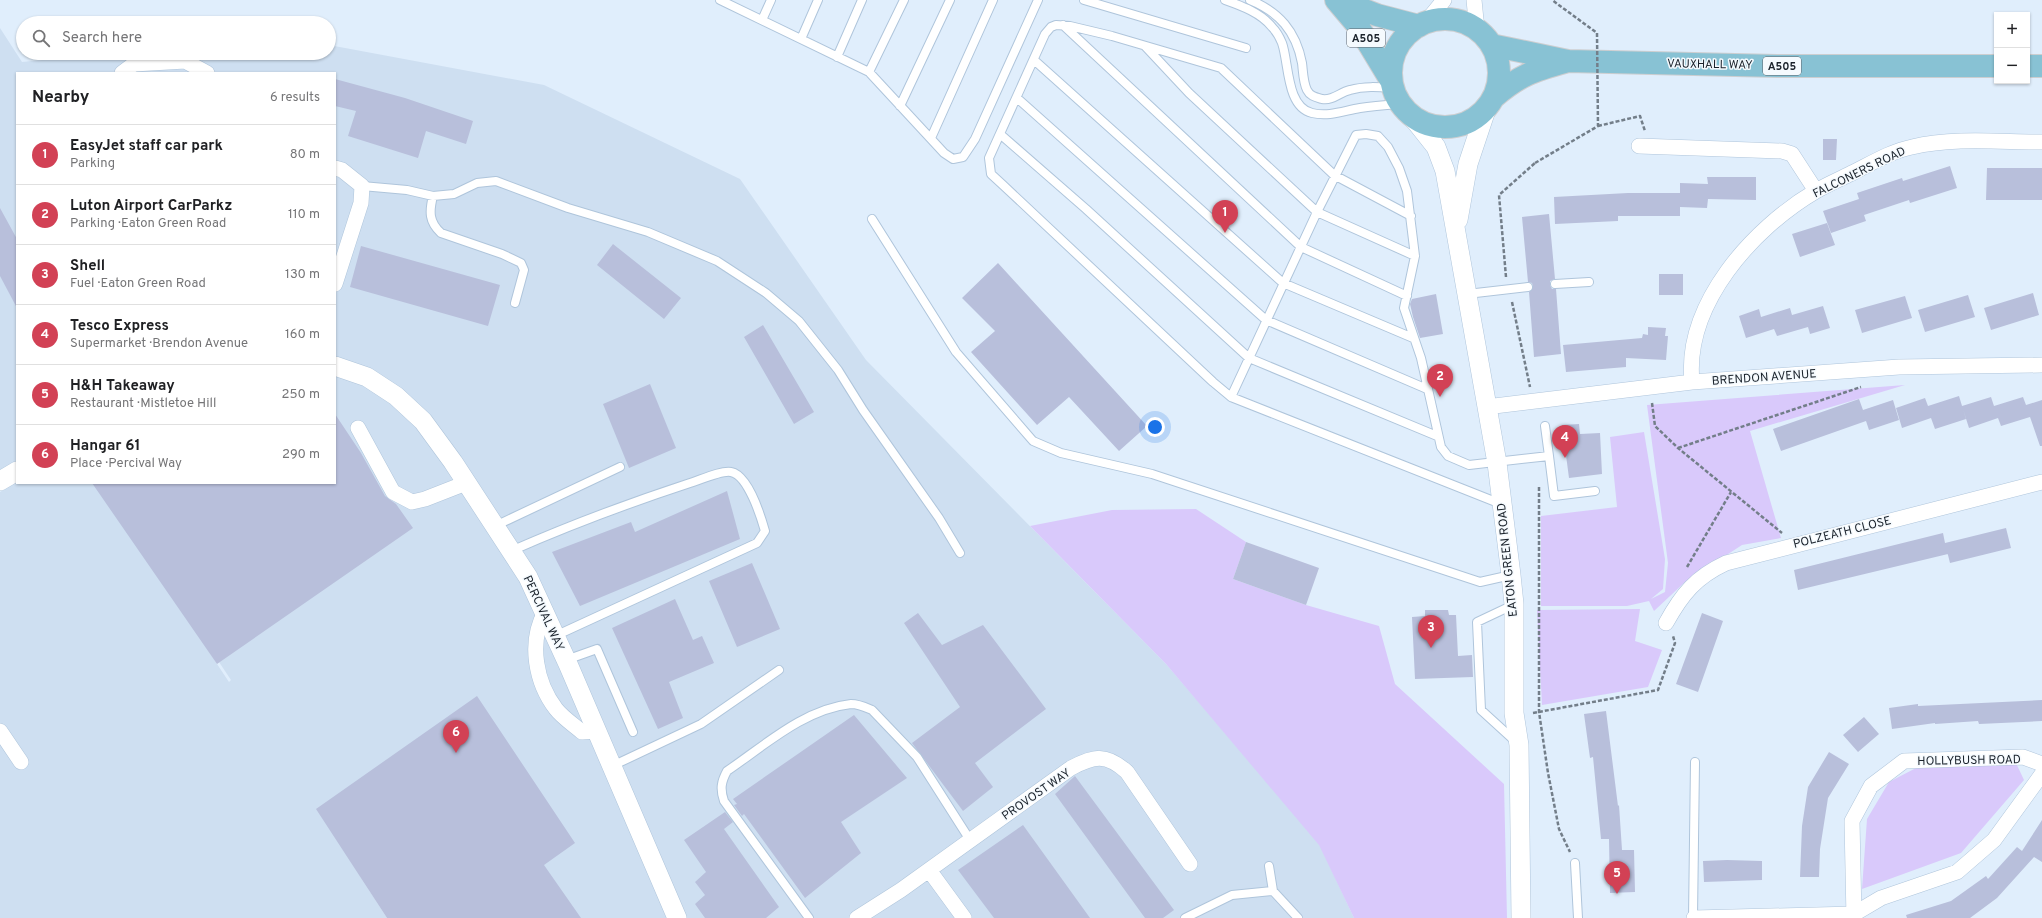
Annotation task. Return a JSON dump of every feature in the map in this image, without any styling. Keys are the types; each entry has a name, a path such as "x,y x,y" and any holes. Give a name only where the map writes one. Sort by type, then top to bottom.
{"main road":[{"name":"A505","path":"1336,0 1358,26 1399,97"},
{"name":"A505","path":"1339,0 1377,15 1422,24"},
{"path":"1440,19 1464,22 1484,37 1498,66 1498,84 1490,102 1478,117 1464,124 1445,128 1427,125 1399,97 1391,64 1397,47 1408,33 1422,24 1440,19"},
{"name":"VAUXHALL WAY","path":"1484,37 1568,61 1777,66 1994,66"},
{"name":"VAUXHALL WAY","path":"1490,102 1511,83 1528,73 1568,61"},
{"path":"2030,66 2042,66"}],"street":[{"path":"1422,24 1444,0"},
{"path":"1474,0 1484,37"},
{"path":"123,72 134,64 185,61 205,72"},
{"name":"EATON GREEN ROAD","path":"1399,97 1436,146 1445,171 1497,462 1514,604 1514,713 1519,745 1521,918"},
{"name":"EATON GREEN ROAD","path":"1456,229 1468,164 1490,102"},
{"name":"FALCONERS ROAD","path":"1692,382 1691,368 1695,337 1716,287 1751,242 1816,191 1878,160 1912,147 1944,142 2042,142"},
{"path":"1639,146 1782,151 1792,154 1816,191"},
{"path":"336,168 342,170 362,186 361,203 336,281"},
{"name":"PERCIVAL WAY","path":"336,366 367,377 396,396 423,421 528,577 566,660 677,918"},
{"name":"BRENDON AVENUE","path":"1486,407 1692,382 1899,367 2042,366"},
{"path":"358,428 393,492 412,502 425,499 466,483"},
{"path":"0,481 16,472"},
{"name":"POLZEATH CLOSE","path":"1666,622 1678,602 1691,586 1710,570 1726,562 2041,484"},
{"path":"545,612 539,624 535,649 541,685 557,710 582,732 596,731"},
{"path":"0,731 21,762"},
{"name":"HOLLYBUSH ROAD","path":"1854,916 1852,821 1871,786 1904,761 2023,757 2042,764"},
{"name":"PROVOST WAY","path":"857,918 929,870 1071,768 1088,759 1105,759 1117,763 1127,772 1190,864"},
{"path":"1693,918 1854,916 1881,898 1957,872 1994,840 2042,774"},
{"path":"929,870 964,918"}],"lane":[{"path":"720,0 729,2 762,20 869,72 944,153 953,159 963,157 975,139 1038,0"},
{"path":"762,20 771,0"},
{"path":"801,39 818,0"},
{"path":"837,56 862,0"},
{"path":"869,72 904,0"},
{"path":"900,106 950,0"},
{"path":"930,138 993,0"},
{"path":"1084,0 1246,48"},
{"path":"1225,0 1247,9 1264,19 1272,27 1282,43 1294,96 1300,106 1310,112 1341,113 1399,97"},
{"path":"1250,0 1262,5 1278,15 1291,32 1300,55 1306,89 1312,96 1332,99 1348,90 1368,87 1399,97"},
{"path":"1411,216 1334,176 1221,68 1112,36 1056,24 1050,27 1044,34 1018,98 989,158 991,174 1213,382 1231,396 1502,505"},
{"path":"1063,25 1301,247 1407,296"},
{"path":"1144,46 1189,93 1316,212 1415,256"},
{"path":"1034,60 1284,283 1413,338"},
{"path":"1018,98 1266,320 1427,389"},
{"path":"1000,134 1086,208 1249,358 1437,436"},
{"path":"1231,396 1316,212 1356,135 1366,134 1378,136 1388,146 1399,168 1407,191 1415,256 1404,308 1421,358 1437,436 1441,447 1448,456 1469,465 1549,456"},
{"path":"362,186 407,190 434,196 454,194 477,183 496,181 568,208 648,232 717,262 766,293 799,321 838,370 863,410 939,518 960,553"},
{"path":"434,196 430,207 430,218 434,226 441,233 508,256 522,263 524,270 515,303"},
{"path":"872,219 956,352 1033,441 1061,453 1152,474 1480,582 1511,576"},
{"path":"1555,284 1589,282"},
{"path":"1467,294 1528,287"},
{"path":"1545,426 1554,496 1595,491"},
{"path":"495,526 620,468"},
{"path":"511,551 551,534 646,498 731,472 738,476 755,500 765,531 756,543 555,636"},
{"path":"1514,604 1477,622 1481,710 1519,745"},
{"path":"566,660 597,649 633,732"},
{"path":"612,766 701,724 779,670"},
{"path":"809,918 724,801 720,791 722,780 727,771 801,721 817,713 852,704 863,706 872,710 917,757 970,840"},
{"path":"1693,918 1695,762"},
{"path":"1575,863 1578,918"},
{"path":"1269,866 1273,891 1298,918"},
{"path":"1185,918 1232,895 1273,891"}],"path":[{"path":"1552,0 1597,33 1598,126"},
{"path":"1532,402 1509,290 1499,196 1535,163 1598,126 1640,116"},
{"path":"1678,448 1868,385"},
{"path":"1651,387 1655,426 1678,448 1796,544"},
{"path":"1536,457 1539,474 1539,712 1548,773 1560,829 1575,863"},
{"path":"1684,572 1731,492"},
{"path":"1514,713 1529,714 1658,690 1676,643 1666,622"}],"shaded area":[{"path":"0,28 16,53 16,60 21,60 22,62 42,60 336,60 336,46 544,85 740,179 866,360 1166,664 1318,841 1354,918 388,918 356,870 387,918 0,918 0,492 16,483 16,484 336,484 336,72 16,72 16,465 0,471","holes":["131,530 231,680 229,682 217,664"]},
{"path":"1905,385 1750,431 1781,538 1742,545 1685,582 1654,611 1649,601 1627,606 1541,606 1541,516 1617,507 1610,437 1644,432 1665,559 1663,589 1651,599 1665,592 1668,563 1647,405"},
{"path":"1196,509 1246,542 1233,579 1306,605 1379,626 1395,684 1504,784 1507,918 1354,918 1319,845 1166,664 1030,526 1112,510"},
{"path":"1640,609 1635,641 1662,650 1648,687 1542,705 1537,610"},
{"path":"2016,763 2024,780 1961,853 1862,889 1867,819 1889,782 1916,768"}],"building":[{"path":"336,79 405,98 473,121 466,144 426,131 418,158 348,136 356,111 336,106"},
{"path":"1823,139 1837,139 1836,160 1823,160"},
{"path":"1950,166 1957,188 1910,203 1909,200 1864,215 1866,221 1831,233 1823,211 1859,199 1857,193 1902,178 1903,181"},
{"path":"1987,168 2042,168 2042,200 1986,200"},
{"path":"1707,177 1756,177 1756,200 1708,199 1707,208 1680,207 1680,216 1618,216 1618,221 1555,224 1554,197 1628,193 1680,193 1680,183 1708,184"},
{"path":"0,208 16,237 16,306 0,276"},
{"path":"1549,214 1555,279 1550,281 1550,285 1552,289 1556,289 1561,354 1534,357 1529,292 1533,287 1532,283 1528,282 1522,217"},
{"path":"1827,223 1835,245 1800,257 1792,234"},
{"path":"613,244 681,298 664,319 597,265"},
{"path":"361,246 500,285 488,326 350,287"},
{"path":"998,263 1147,426 1119,451 1069,397 1037,425 971,352 995,331 962,298"},
{"path":"1659,274 1683,274 1683,295 1659,295"},
{"path":"2033,293 2039,315 1991,330 1984,308"},
{"path":"1436,294 1443,334 1420,338 1410,304 1412,299"},
{"path":"1968,295 1975,317 1925,332 1918,310"},
{"path":"1905,296 1912,318 1862,333 1855,310"},
{"path":"1823,306 1830,328 1810,334 1808,327 1777,336 1774,329 1746,338 1739,316 1759,309 1761,317 1790,308 1792,315"},
{"path":"763,325 814,412 794,424 744,337"},
{"path":"1648,327 1666,328 1665,336 1668,336 1666,360 1626,358 1626,367 1566,372 1563,345 1642,338 1643,334 1648,335"},
{"path":"650,384 676,448 629,468 603,404"},
{"path":"1959,396 1966,419 1935,429 1931,418 1902,428 1896,408 1925,398 1928,406"},
{"path":"1991,397 1994,406 2023,397 2026,405 2042,400 2042,446 2040,446 2030,417 2001,426 1998,418 1969,428 1962,406"},
{"path":"1859,399 1863,410 1893,400 1899,420 1869,430 1866,421 1781,451 1773,429"},
{"path":"336,416 361,453 385,496 396,504 413,528 217,664 93,484 336,484"},
{"path":"1579,424 1580,434 1600,433 1602,474 1569,478 1562,425"},
{"path":"727,491 740,539 580,606 552,552 631,522 635,532"},
{"path":"2006,528 2011,548 1950,563 1948,554 1798,590 1794,570 1943,533 1945,543"},
{"path":"1246,542 1319,568 1306,605 1233,579"},
{"path":"752,563 780,629 737,647 709,581"},
{"path":"675,599 693,640 702,636 714,663 669,682 683,718 658,729 612,628"},
{"path":"1425,610 1448,610 1449,615 1456,615 1458,656 1472,655 1473,677 1415,679 1412,617 1425,616"},
{"path":"918,613 942,645 983,625 1046,709 975,763 993,787 963,811 912,743 960,707 904,623"},
{"path":"1702,613 1723,621 1698,692 1676,684"},
{"path":"477,696 575,843 544,865 581,918 387,918 316,809"},
{"path":"2042,700 2042,721 1979,724 1978,721 1935,723 1892,729 1889,708 1918,704 1918,706"},
{"path":"1606,711 1618,806 1619,805 1622,850 1634,850 1635,892 1610,893 1609,839 1601,839 1593,757 1590,758 1584,714"},
{"path":"854,715 907,778 841,822 861,853 805,898 744,814 742,816 734,805 737,804 733,799"},
{"path":"1864,717 1879,734 1858,752 1843,735"},
{"path":"1829,752 1849,764 1828,798 1820,849 1819,877 1800,877 1802,826 1808,787"},
{"path":"1075,776 1174,910 1163,918 1145,918 1055,794"},
{"path":"725,812 733,822 724,829 779,907 766,918 705,918 695,904 705,895 695,882 706,872 684,840"},
{"path":"2042,820 2042,862 2034,857 1997,898 1970,918 1907,918 1906,915 1951,901 1986,876 1988,879 2017,847 2022,851"},
{"path":"1023,825 1090,918 994,918 958,870"},
{"path":"1703,861 1762,861 1762,880 1704,882"}],"place":[{"name":"EasyJet staff car park","path":"1225,233"},
{"name":"Luton Airport CarParkz","path":"1440,397"},
{"name":"Tesco Express","path":"1565,458"},
{"name":"Shell","path":"1431,648"},
{"name":"Hangar 61","path":"456,753"},
{"name":"H&H Takeaway","path":"1617,894"}]}
